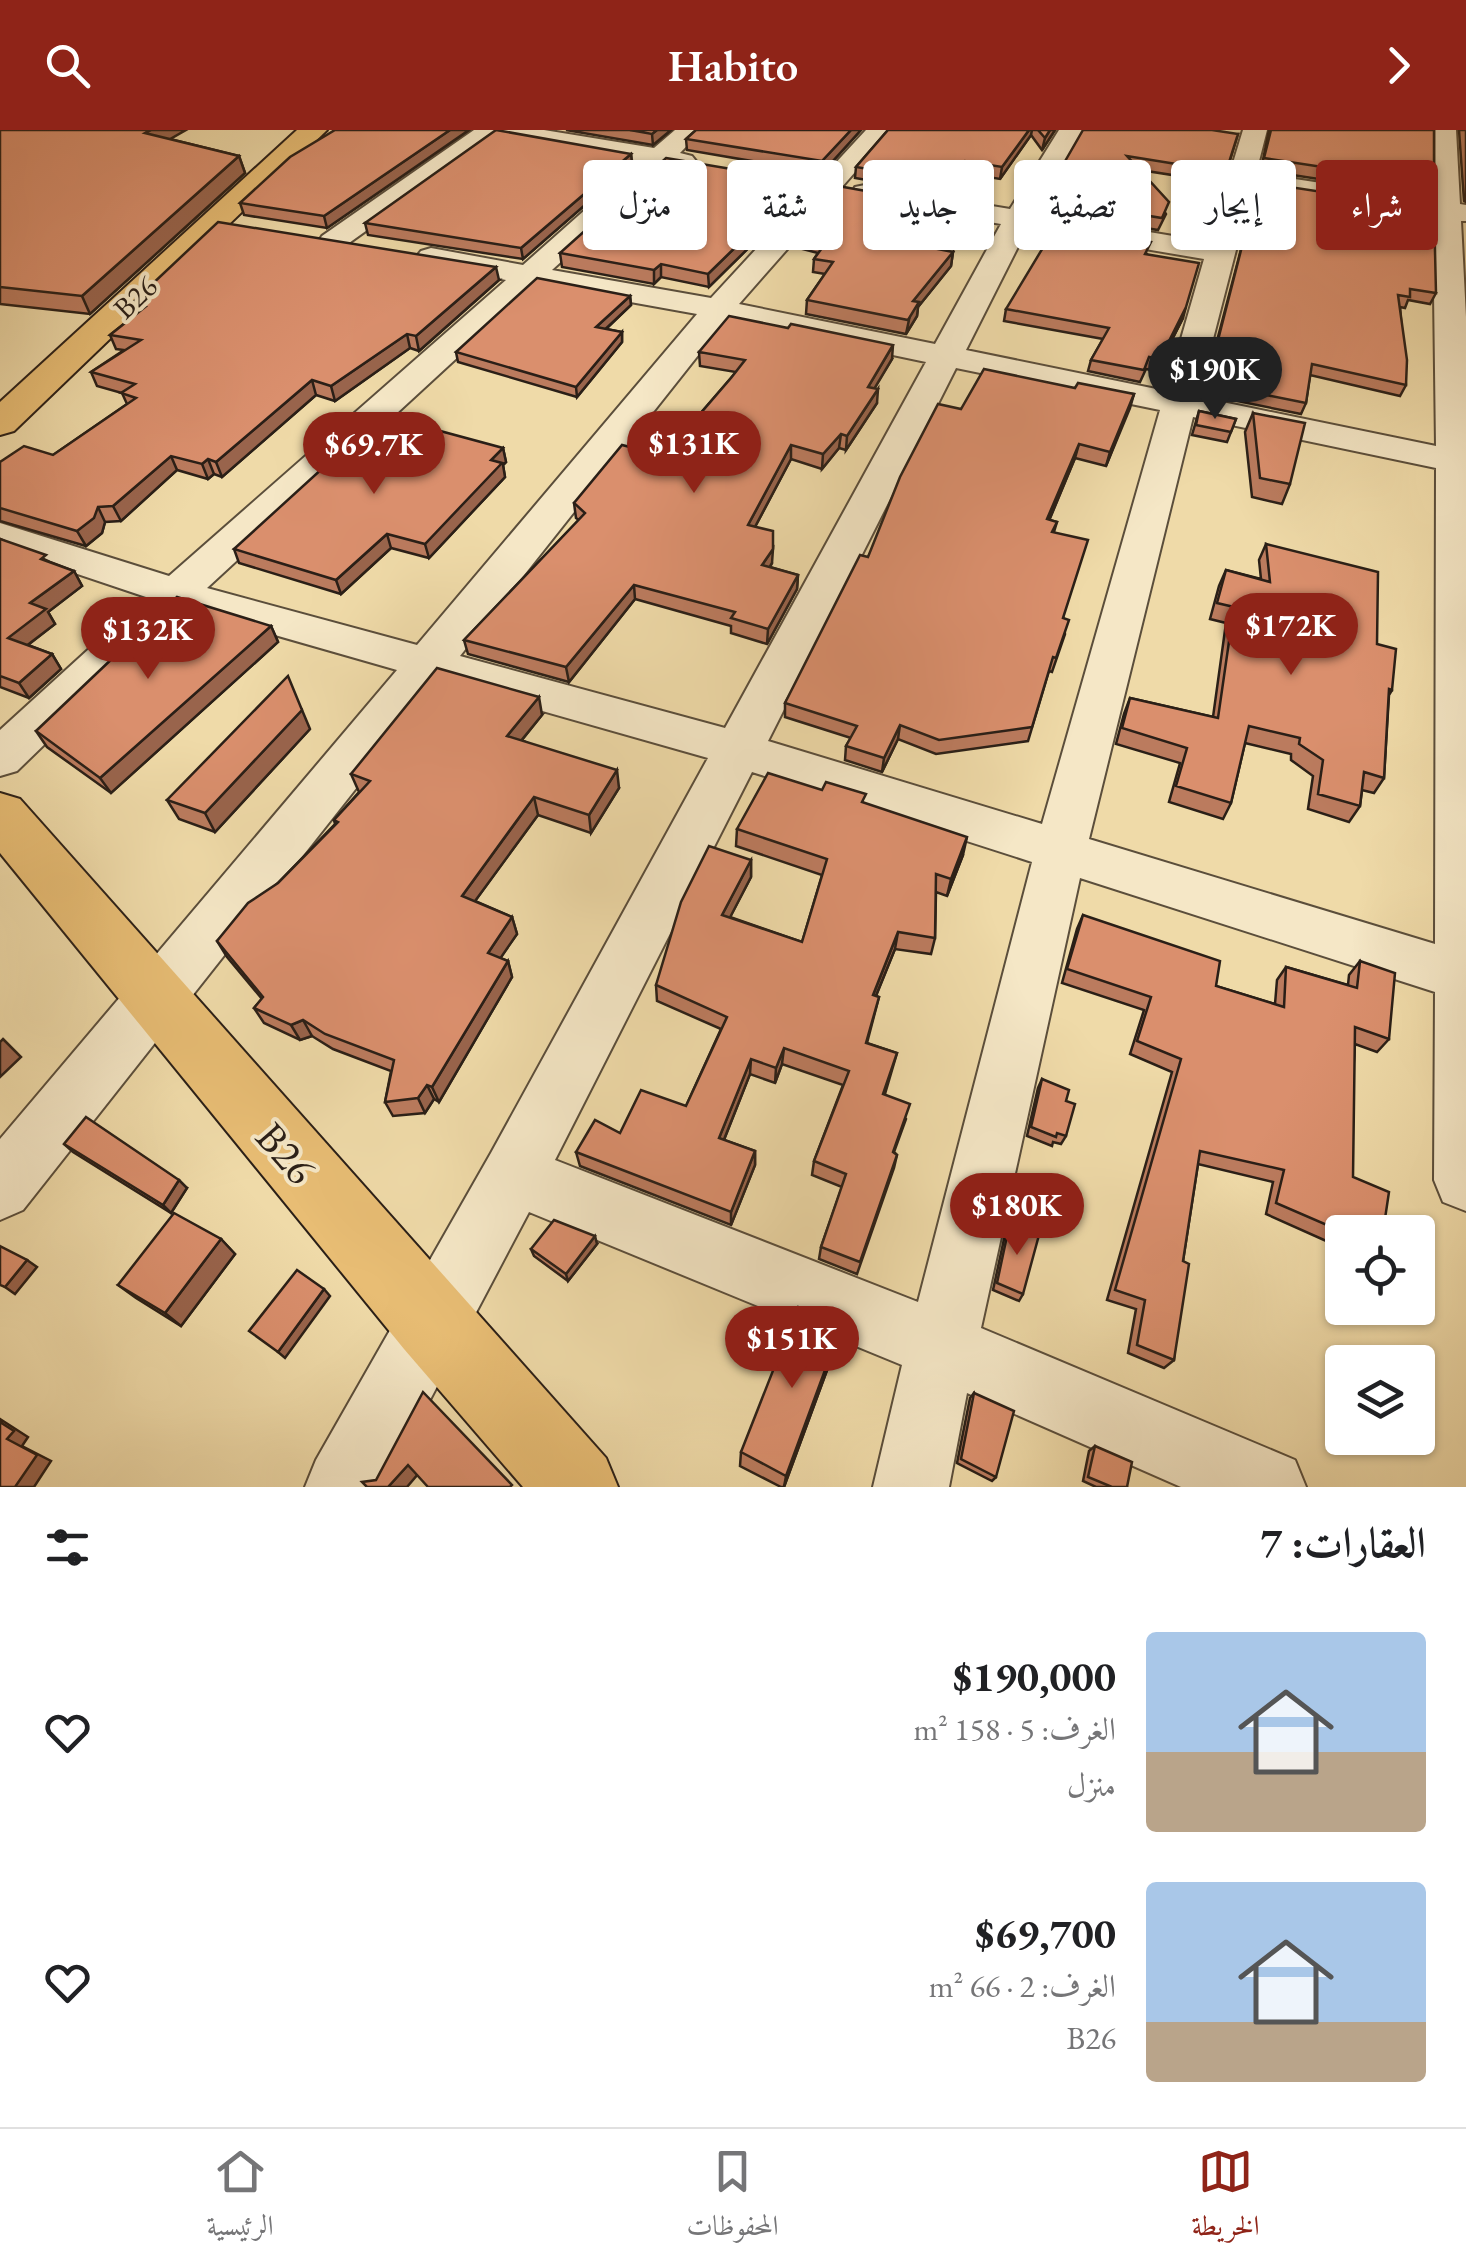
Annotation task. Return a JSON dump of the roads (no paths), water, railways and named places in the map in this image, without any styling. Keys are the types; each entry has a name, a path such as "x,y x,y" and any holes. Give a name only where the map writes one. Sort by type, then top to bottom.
{"highway":[{"name":"B26","path":"0,423 313,130"},
{"name":"B26","path":"0,814 431,1322 577,1487"}],"street":[{"path":"332,242 490,130"},
{"path":"500,130 716,167"},
{"path":"0,758 176,593 690,130"},
{"path":"841,160 880,130"},
{"path":"1053,160 1071,130"},
{"path":"1444,130 1457,212 1466,1180"},
{"path":"911,1487 941,1346 1061,853 1220,253 1242,144 1457,212"},
{"path":"843,189 1014,218"},
{"path":"214,222 247,228"},
{"path":"343,1487 514,1176 1014,227"},
{"path":"298,236 529,273 718,309 1460,462"},
{"path":"1151,241 1220,253"},
{"path":"0,1188 430,665 762,250"},
{"path":"0,536 176,593 737,750 1464,978"},
{"path":"514,1176 941,1346 1268,1487"}]}
